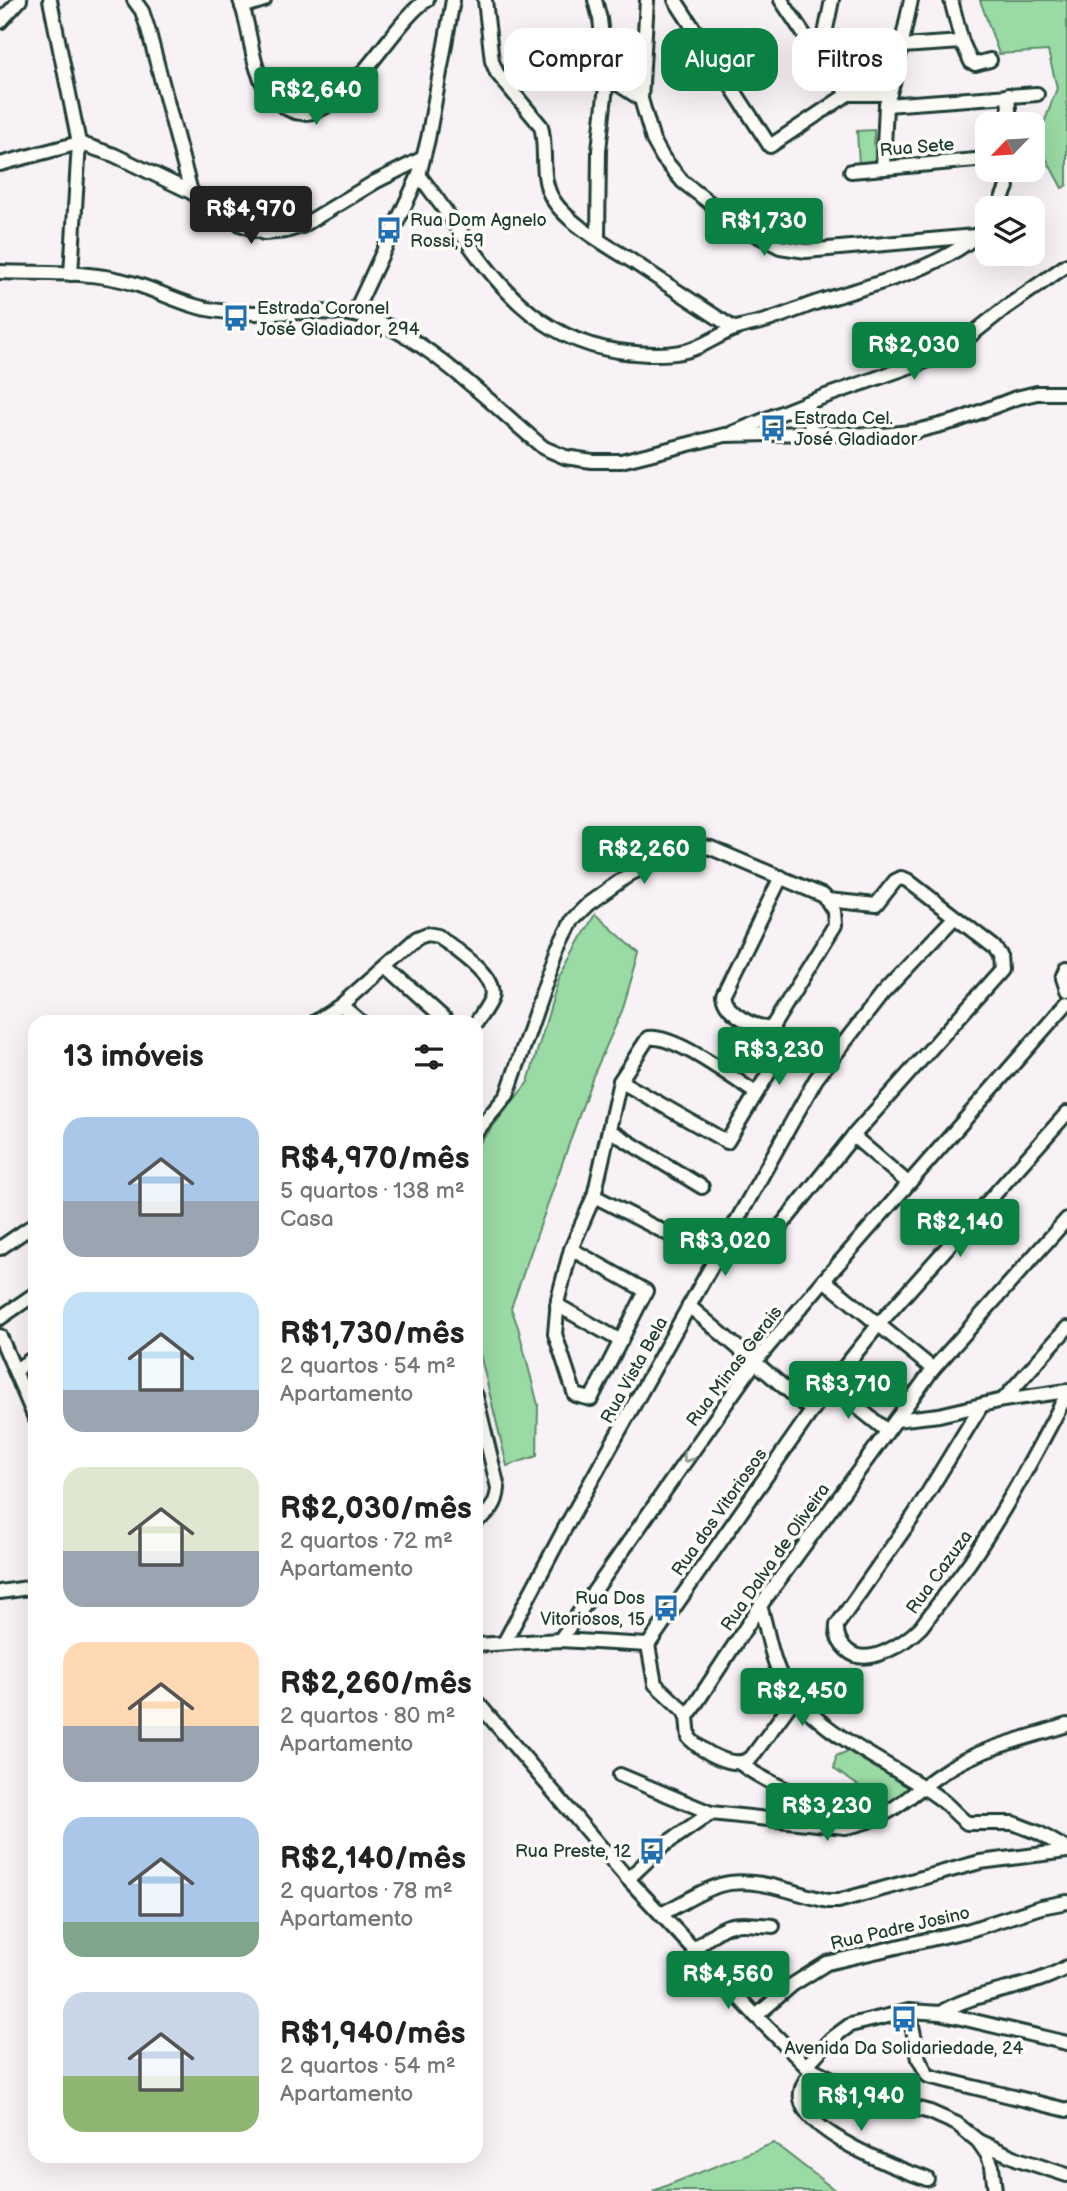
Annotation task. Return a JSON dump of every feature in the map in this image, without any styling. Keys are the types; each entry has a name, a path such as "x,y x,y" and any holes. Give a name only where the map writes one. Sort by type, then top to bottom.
{"street":[{"path":"0,22 20,0"},
{"path":"50,0 79,143 71,274"},
{"path":"134,0 142,11 148,29 191,192"},
{"path":"264,0 241,3 265,87 276,102 293,111 311,112 332,103 353,83 396,30 427,0"},
{"path":"354,314 419,175 453,0"},
{"path":"485,0 490,49 497,73 541,126 544,136 546,183 551,197 566,214 598,239 735,329"},
{"path":"595,0 601,28"},
{"path":"647,0 641,99 653,140 663,158 683,182 741,227 780,247 806,251 975,236"},
{"path":"675,0 770,145 848,94 888,99 1038,94"},
{"path":"781,0 800,28"},
{"path":"826,28 832,0"},
{"path":"906,28 911,0"},
{"path":"951,0 962,42 971,62 975,64 990,60"},
{"path":"907,46 962,42"},
{"path":"598,239 598,150 605,91"},
{"path":"629,91 641,99"},
{"path":"883,167 890,91"},
{"path":"1008,95 1009,112"},
{"path":"0,164 79,143 114,155 191,192 240,223 264,233 286,231 313,220 374,183 423,158"},
{"name":"Rua Sete","path":"851,171 975,160"},
{"path":"419,175 480,261 506,292 555,331 599,348 643,355 695,348 735,329 934,263 975,237"},
{"path":"1003,196 1007,187"},
{"path":"0,272 98,276 131,282 205,309 228,312 317,311 354,314 398,331 434,355 544,448 565,457 621,461 725,435 940,356 1067,265"},
{"path":"725,435 884,435 917,431 956,421 1016,398 1037,393 1067,393"},
{"path":"806,403 812,433"},
{"path":"483,1124 507,1095 567,928 588,904 630,874 688,847 711,848 781,877 824,896 834,911 835,925 772,1027"},
{"path":"772,1027 754,1025 729,1009 723,995 781,877"},
{"path":"725,1244 751,1248 768,1242 853,1136 1001,970 1000,955 994,947 907,880 901,878 895,881 876,905 828,900"},
{"name":"Rua Vista Bela","path":"504,1643 817,1079 882,994 954,918"},
{"path":"325,1015 422,935 430,934 438,936 482,971 489,982 491,998 481,1015"},
{"path":"386,966 440,1015"},
{"path":"1067,968 1063,978 1067,990"},
{"name":"Rua Minas Gerais","path":"560,1640 755,1362 1067,1003"},
{"path":"341,1004 353,1015"},
{"path":"620,1081 727,1142 779,1056 772,1027"},
{"path":"571,1249 646,1291 591,1399 575,1395 555,1334 556,1305 571,1249 594,1196 620,1081 648,1038 657,1037 679,1044 756,1093"},
{"name":"Rua dos Vitoriosos","path":"648,1645 830,1385 879,1324 1067,1113"},
{"path":"609,1130 702,1187"},
{"path":"853,1136 908,1183"},
{"path":"594,1196 674,1237"},
{"name":"Rua Dalva de Oliveira","path":"687,1717 760,1606 933,1369 1067,1219"},
{"path":"0,1248 28,1229"},
{"path":"824,1280 933,1369"},
{"path":"0,1318 28,1299"},
{"path":"556,1305 621,1341"},
{"path":"689,1306 811,1410"},
{"path":"1003,1400 1067,1328"},
{"path":"0,1336 28,1401"},
{"path":"15,1370 28,1362"},
{"path":"830,1385 887,1431"},
{"path":"896,1420 939,1415 1003,1400 1067,1392"},
{"name":"Rua Cazuza","path":"981,1406 915,1514 837,1625 839,1639 852,1655 860,1658 879,1653 913,1636 921,1627 991,1529 1032,1462 1067,1392"},
{"path":"483,1451 498,1483 498,1493 492,1509 483,1515"},
{"path":"0,1592 28,1588"},
{"path":"760,1606 771,1650 781,1676 795,1698 821,1722 939,1798 967,1823 1013,1823 1039,1833 1067,1850"},
{"path":"483,1644 560,1640 648,1645 655,1684 687,1717 687,1731 694,1743 725,1760 741,1763 762,1778 819,1803"},
{"path":"741,1763 751,1758 795,1698"},
{"path":"483,1709 628,1879 756,2016 810,2067 865,2095 930,2112 957,2124 978,2141 1018,2159 1067,2175"},
{"path":"620,1774 711,1813 845,1827 862,1825 885,1816 956,1764 975,1755 1067,1725"},
{"path":"628,1879 664,1845 711,1813"},
{"path":"661,1914 713,1888 734,1882 838,1901 980,1862 1067,1850"},
{"name":"Rua Padre Josino","path":"756,2016 792,1985 827,1963 943,1937 1041,1907 1067,1902"},
{"path":"694,1951 726,1925 741,1923 773,1926"},
{"path":"940,2013 958,2002 1023,1986 1067,1967"},
{"path":"909,2011 919,2059 928,2076 1067,2110"},
{"path":"927,2179 849,2146 815,2123 805,2110 801,2101 804,2083 810,2067 831,2039 850,2025 909,2011 940,2013 1067,2043"},
{"path":"978,2141 992,2166 995,2191"}],"green space":[{"path":"980,0 1067,0 1067,185 1062,188 1045,156 1045,121 1057,88 1048,51 999,54"},
{"path":"874,130 875,163 859,164 857,131"},
{"path":"595,914 639,953 622,1011 593,1076 511,1308 538,1405 537,1456 507,1466 483,1366 483,1139 528,1082 559,978"},
{"path":"853,1749 863,1753 911,1787 886,1806 865,1815 872,1795 834,1769 836,1756"},
{"path":"774,2143 836,2191 653,2191"}],"place":[{"name":"Rua Dom Agnelo Rossi, 59","path":"389,230"},
{"name":"Estrada Coronel José Gladiador, 294","path":"236,318"},
{"name":"Estrada Cel. José Gladiador","path":"773,428"},
{"name":"Rua Dos Vitoriosos, 15","path":"666,1608"},
{"name":"Rua Preste, 12","path":"652,1851"},
{"name":"Avenida Da Solidariedade, 24","path":"904,2019"}]}
